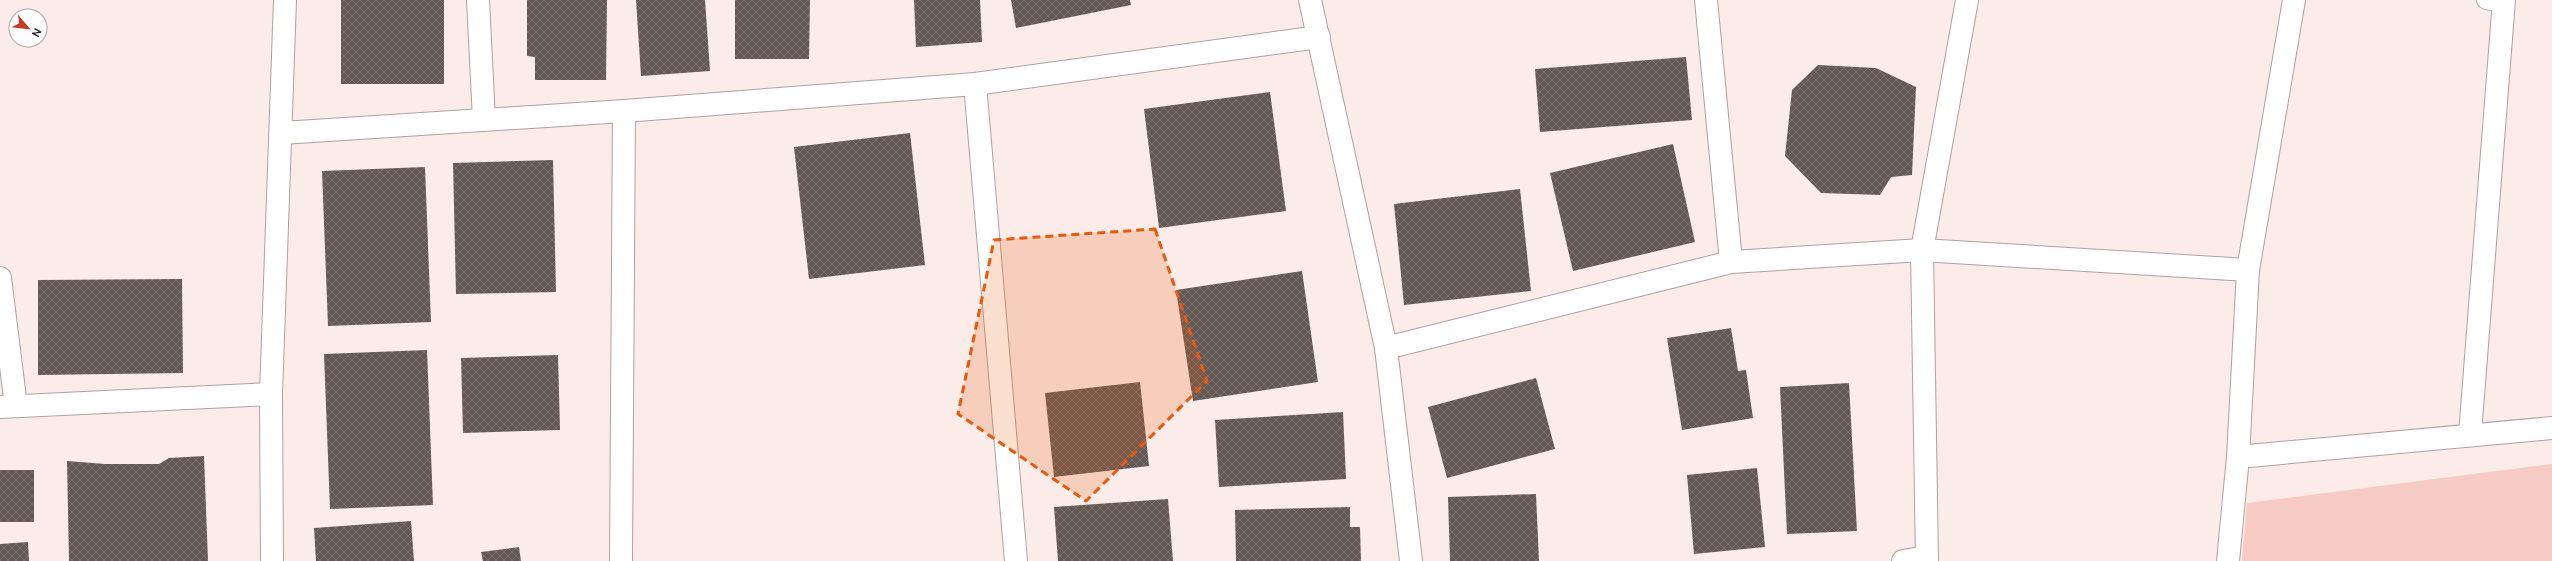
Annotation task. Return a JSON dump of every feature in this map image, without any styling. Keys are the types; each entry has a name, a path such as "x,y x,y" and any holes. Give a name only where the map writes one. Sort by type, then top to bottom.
{"street":[{"path":"272,561 271,394 282,133 285,0"},
{"path":"478,0 484,120"},
{"path":"1310,0 1386,348 1411,561"},
{"path":"1706,0 1731,262"},
{"path":"1903,561 1927,559 1922,250 1967,0"},
{"path":"2228,561 2238,457 2248,270 2294,0"},
{"path":"2470,434 2498,1"},
{"path":"282,133 624,111 974,84 1319,37"},
{"path":"974,84 1016,561"},
{"path":"621,561 624,111"},
{"path":"1386,348 1731,262 1922,250 2248,270"},
{"path":"0,278 8,406 271,394"},
{"path":"2238,457 2470,434 2552,428"}],"highlighted area":[{"path":"1155,229 1207,381 1086,501 958,414 994,240"}],"shaded area":[{"path":"2552,464 2552,561 2242,561 2247,503"}],"building":[{"path":"341,0 444,0 444,84 341,84"},
{"path":"527,0 607,0 606,80 535,80 535,57 527,56"},
{"path":"636,0 705,0 710,71 641,76"},
{"path":"735,0 810,0 809,59 735,59"},
{"path":"914,0 980,0 982,42 916,47"},
{"path":"1011,0 1130,0 1131,5 1016,28"},
{"path":"1686,57 1692,120 1540,132 1535,69"},
{"path":"1818,65 1876,68 1916,87 1912,175 1891,177 1880,195 1821,193 1785,156 1792,90"},
{"path":"1270,92 1286,211 1159,228 1144,109"},
{"path":"910,133 925,265 809,279 794,147"},
{"path":"1673,144 1695,242 1573,271 1550,173"},
{"path":"553,160 556,292 456,294 453,163"},
{"path":"425,167 431,322 328,326 322,171"},
{"path":"1520,189 1531,291 1404,305 1394,204"},
{"path":"1302,271 1318,382 1193,401 1176,290"},
{"path":"182,279 183,373 38,375 38,280"},
{"path":"1731,328 1738,371 1746,370 1753,418 1682,430 1667,338"},
{"path":"427,350 433,505 330,509 324,354"},
{"path":"558,355 560,430 463,433 461,358"},
{"path":"1536,378 1555,449 1447,478 1428,407"},
{"path":"1140,382 1149,466 1054,477 1045,393"},
{"path":"1849,383 1857,531 1787,534 1780,387"},
{"path":"1343,412 1346,479 1219,487 1215,420"},
{"path":"204,456 208,561 69,561 67,461 105,464 159,464 169,458"},
{"path":"1757,468 1765,547 1694,554 1687,475"},
{"path":"0,470 34,470 34,522 0,522"},
{"path":"1536,494 1539,561 1450,561 1448,497"},
{"path":"1168,499 1173,561 1058,561 1054,507"},
{"path":"1350,507 1350,527 1360,527 1361,561 1236,561 1235,510"},
{"path":"411,521 414,561 316,561 314,528"},
{"path":"28,542 29,561 0,561 0,544"},
{"path":"519,547 521,561 483,561 481,552"}]}
